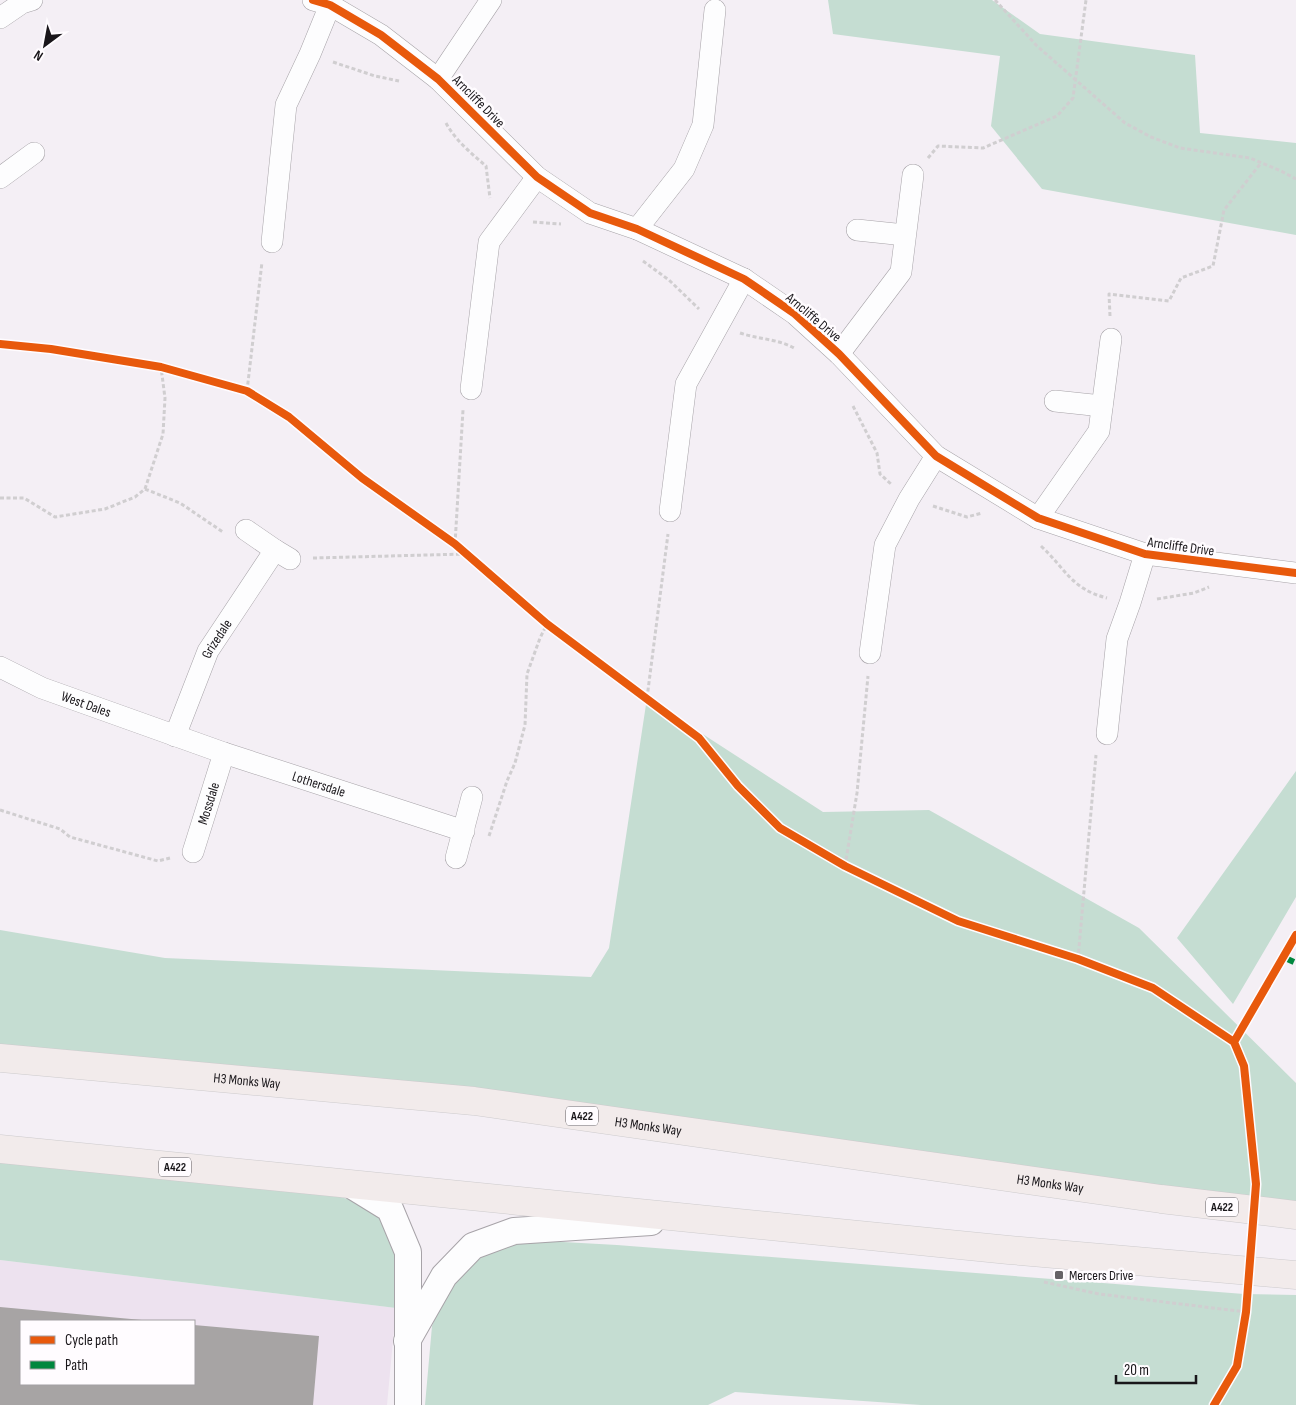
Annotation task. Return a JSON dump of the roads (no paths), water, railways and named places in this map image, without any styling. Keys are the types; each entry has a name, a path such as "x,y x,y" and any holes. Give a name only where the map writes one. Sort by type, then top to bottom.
{"main road":[{"name":"H3 Monks Way","path":"0,1058 474,1101 1161,1199 1290,1215"},
{"name":"A422","path":"0,1149 1009,1250 1284,1274"}],"street":[{"name":"Arncliffe Drive","path":"438,79 491,0"},
{"path":"0,18 25,1"},
{"name":"Arncliffe Drive","path":"272,242 286,105 310,54 321,3 381,35 438,79 537,177 590,213 637,229 744,279 795,314 839,354 936,456 1038,518 1145,554 1296,573"},
{"path":"637,229 684,169 703,125 715,10"},
{"path":"0,178 34,153"},
{"name":"Arncliffe Drive","path":"839,354 901,272 913,175"},
{"path":"471,389 489,242 537,177"},
{"path":"857,230 905,236"},
{"path":"670,511 686,384 744,279"},
{"path":"1038,518 1099,431 1111,339"},
{"path":"1055,401 1102,406"},
{"path":"870,653 885,545 909,499 936,456"},
{"name":"Grizedale","path":"176,736 208,651 282,554 246,530"},
{"name":"Arncliffe Drive","path":"1107,734 1117,639 1145,554"},
{"name":"West Dales","path":"0,667 42,688 176,736"},
{"name":"Lothersdale","path":"176,736 464,831"},
{"name":"Mossdale","path":"193,852 224,753"},
{"path":"456,858 472,798"},
{"path":"350,1185 390,1209 408,1252 408,1405"},
{"path":"407,1341 444,1276 473,1246 514,1231 701,1219"}],"place":[{"name":"Mercers Drive","path":"1059,1275"}]}
